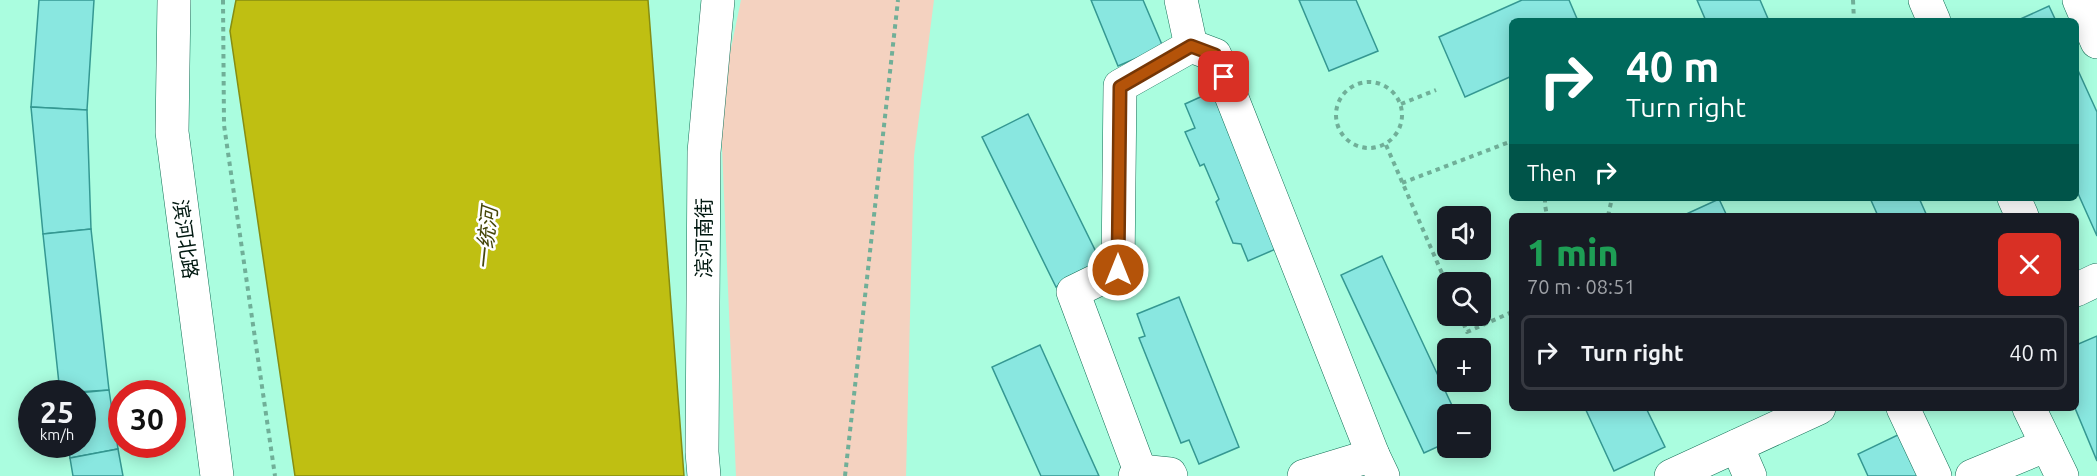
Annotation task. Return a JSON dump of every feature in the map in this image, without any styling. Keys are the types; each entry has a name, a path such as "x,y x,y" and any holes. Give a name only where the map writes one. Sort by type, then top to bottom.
{"street":[{"name":"滨河北路","path":"174,0 172,132 217,476"},
{"name":"滨河南街","path":"704,476 702,452 704,152 718,0"},
{"path":"1181,0 1191,46"},
{"path":"1925,0 1933,18"},
{"path":"2079,0 2097,42"},
{"path":"1191,46 1215,55 1378,465 1304,476"},
{"path":"1149,474 1073,292 1118,270 1120,87 1191,46"},
{"path":"2079,289 2097,280"},
{"path":"1671,476 1813,411"},
{"path":"1904,411 1935,476"},
{"path":"2030,411 2061,476"},
{"path":"1972,476 2047,445"},
{"path":"1737,446 1750,476"}],"path":[{"path":"222,0 224,125 275,476"},
{"path":"845,476 898,0"},
{"path":"1853,0 1854,18"},
{"path":"1362,82 1378,82 1392,90 1401,104 1403,119 1397,134 1386,145 1369,149 1353,145 1341,134 1335,119 1337,102 1347,89 1362,82"},
{"path":"1401,104 1436,90"},
{"path":"1402,183 1509,142"},
{"path":"1386,145 1441,272"},
{"path":"1491,321 1509,313"},
{"path":"1465,326 1467,332 1480,326"}],"shaded area":[{"path":"741,0 934,0 914,156 906,476 736,476 720,101"}],"water":[{"name":"一统河","path":"236,0 648,0 684,476 295,476 230,31"}],"building":[{"path":"39,0 94,0 87,110 31,107"},
{"path":"1091,0 1143,0 1163,47 1118,66"},
{"path":"1299,0 1356,0 1378,51 1329,71"},
{"path":"1522,0 1569,0 1577,18 1509,18 1509,77 1465,97 1439,37"},
{"path":"1697,0 1760,0 1768,18 1705,18"},
{"path":"2049,6 2055,18 2023,18"},
{"path":"2079,73 2097,112 2097,236 2079,196"},
{"path":"1218,89 1285,245 1248,261 1241,244 1233,243 1216,202 1219,199 1204,164 1200,166 1185,132 1195,128 1185,104"},
{"path":"31,107 87,110 91,229 43,234"},
{"path":"1028,114 1102,264 1056,287 982,137"},
{"path":"1715,201 1720,201 1726,213 1689,213"},
{"path":"1871,201 1920,201 1926,213 1877,213"},
{"path":"91,229 108,390 96,391 96,380 59,380 43,234"},
{"path":"1382,256 1437,373 1437,392 1446,392 1451,404 1437,404 1437,447 1424,453 1341,275"},
{"path":"1179,297 1239,447 1199,464 1189,440 1181,443 1139,338 1145,336 1137,314"},
{"path":"2097,336 2097,461 2076,411 2079,411 2079,344"},
{"path":"1040,345 1099,476 1041,476 992,367"},
{"path":"108,390 108,451 96,453 96,391"},
{"path":"1586,411 1647,411 1665,447 1614,471"},
{"path":"1904,432 1925,476 1868,476 1858,454"},
{"path":"108,451 108,458 120,458 123,476 73,476 70,458 96,458 96,453"}],"route":[{"path":"1118,270 1120,87 1191,46 1215,55 1224,77"}]}
